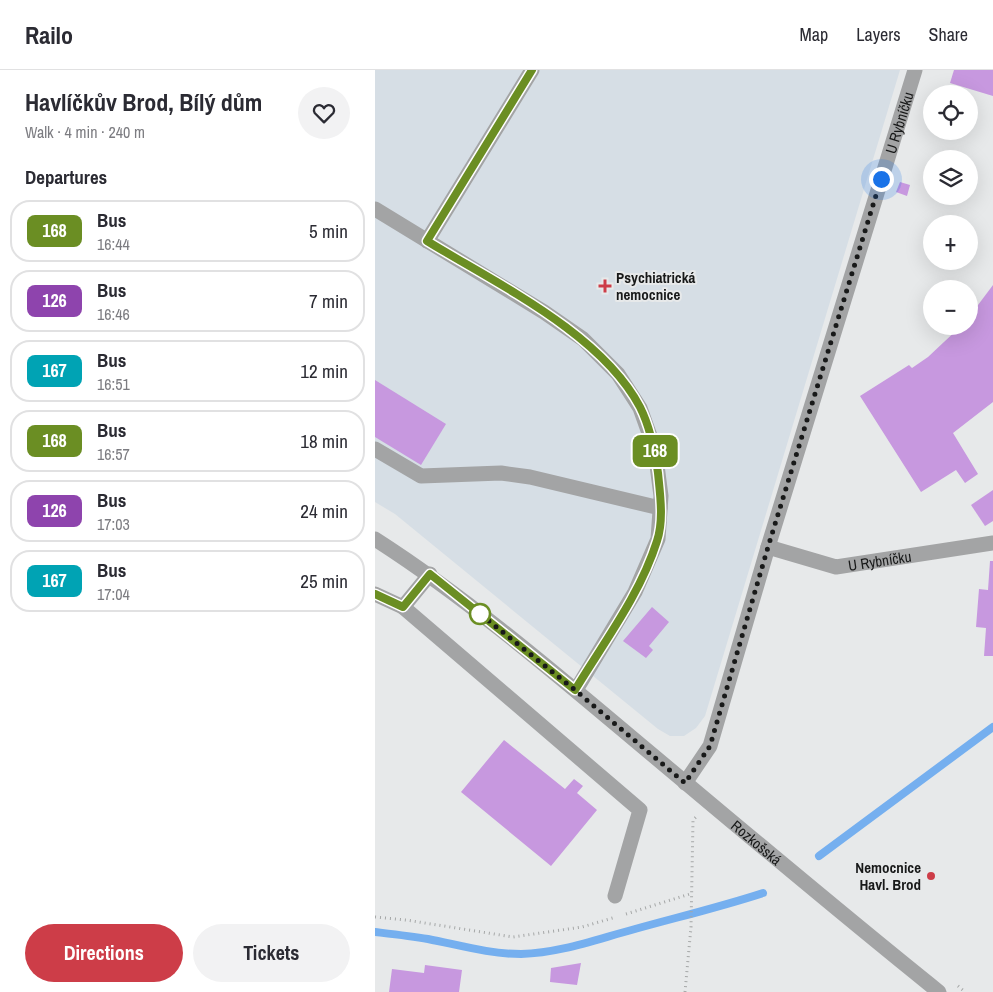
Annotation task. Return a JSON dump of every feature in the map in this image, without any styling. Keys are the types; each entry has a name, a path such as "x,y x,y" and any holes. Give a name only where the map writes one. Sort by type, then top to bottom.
{"street":[{"path":"427,241 532,70"},
{"name":"U Rybníčku","path":"685,783 710,746 768,547 915,70"},
{"path":"375,209 575,334 618,374 641,408 655,450 660,508 658,539 635,592 575,690"},
{"path":"375,449 421,476 501,473 520,475 660,508"},
{"name":"Rozkošská","path":"375,539 430,574 575,690 824,900 939,992"},
{"name":"U Rybníčku","path":"768,547 836,567 993,543"},
{"path":"403,607 430,574"},
{"path":"375,594 403,607 640,810 615,896"}],"path":[{"path":"685,992 691,927 690,894 693,820 708,802"},
{"path":"375,917 513,937 582,927 690,894"}],"shaded area":[{"name":"Psychiatrická nemocnice","path":"375,70 900,70 705,716 696,728 684,736 670,736 658,729 395,514 375,502"}],"building":[{"path":"954,70 993,70 993,96 978,91 978,85 957,85 950,83"},
{"path":"900,182 910,185 907,196 896,192"},
{"path":"993,285 993,402 953,433 978,474 965,483 956,470 921,492 860,396 909,365 912,368 928,357 951,335 978,335 978,305"},
{"path":"375,380 446,424 421,465 375,437"},
{"path":"993,490 993,521 985,526 971,505"},
{"path":"990,561 993,561 993,656 984,656 986,628 976,627 979,589 988,590"},
{"path":"652,607 669,622 649,646 653,650 646,658 623,641"},
{"path":"504,740 565,789 574,779 583,786 577,793 597,810 551,866 461,792"},
{"path":"581,963 577,985 550,982 551,968"},
{"path":"425,965 462,970 459,992 389,992 392,969 424,973"}],"waterway":[{"path":"819,856 993,727"},
{"path":"375,932 428,939 474,949 521,954 536,953 579,945 763,893"}],"bus line":[{"name":"168","path":"375,594 403,607 430,574 575,690 635,592 658,539 661,496 655,450 641,408 618,374 583,339 544,312 427,241 532,70"}],"place":[{"name":"Psychiatrická nemocnice","path":"605,286"},
{"name":"Nemocnice Havl. Brod","path":"931,876"}],"route":[{"path":"480,614 474,609 575,690 685,783 710,746 768,547 881,179"}]}
